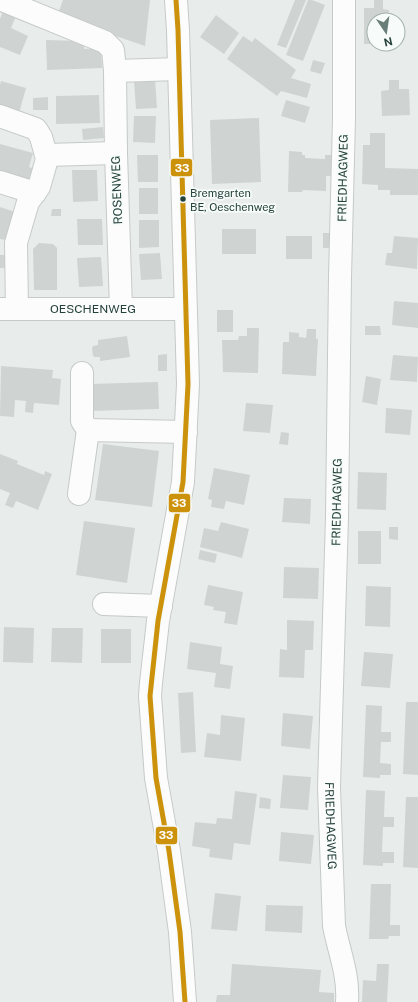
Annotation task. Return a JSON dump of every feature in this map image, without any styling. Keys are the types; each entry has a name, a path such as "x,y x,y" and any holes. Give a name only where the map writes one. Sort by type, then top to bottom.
{"street":[{"name":"ROSENWEG","path":"2,0 106,42 113,50 115,71 116,153 122,309"},
{"path":"176,0 188,384 183,482 161,606 151,682 152,734 156,778 169,851 180,932 185,1002"},
{"name":"FRIEDHAGWEG","path":"344,0 344,112 337,517 329,787 334,926 346,971 348,988 347,1002"},
{"path":"115,71 179,69"},
{"path":"0,116 32,127 40,133 47,163 39,187 28,202 16,243 8,247 9,309"},
{"path":"44,146 116,153"},
{"path":"0,182 35,192"},
{"name":"OESCHENWEG","path":"9,309 185,309"},
{"path":"80,494 88,430 82,421 82,373"},
{"path":"88,430 186,432"},
{"path":"104,604 161,606"}],"building":[{"path":"63,0 150,0 145,46 57,16"},
{"path":"295,0 306,0 286,48 277,45"},
{"path":"308,0 325,5 303,61 286,55"},
{"path":"374,0 383,0 383,9 389,10 389,12 366,12 366,44 364,44 364,8 374,8"},
{"path":"3,11 16,16 11,28 28,36 20,55 0,47 0,19"},
{"path":"216,15 239,33 224,54 200,37"},
{"path":"243,36 252,42 255,38 296,70 291,78 311,84 307,98 281,91 277,96 227,59"},
{"path":"46,40 81,41 81,44 84,44 84,49 101,48 102,68 47,70"},
{"path":"313,60 325,63 321,74 310,71"},
{"path":"155,79 157,108 136,109 134,81"},
{"path":"389,80 399,80 399,89 409,89 410,115 382,116 381,91 389,90"},
{"path":"1,81 26,88 18,117 0,111"},
{"path":"99,95 100,123 56,124 56,96"},
{"path":"48,97 48,110 33,110 33,98"},
{"path":"286,100 310,107 305,123 281,116"},
{"path":"134,116 156,116 155,143 133,142"},
{"path":"259,118 261,182 212,184 210,120"},
{"path":"103,127 104,138 83,140 82,129"},
{"path":"370,133 385,133 385,168 418,169 418,195 390,195 390,190 378,190 378,185 362,184 363,145 370,145"},
{"path":"0,144 33,153 29,167 38,170 34,185 0,175"},
{"path":"289,151 302,152 302,155 305,155 305,158 325,159 325,155 334,155 333,176 326,176 326,191 303,190 302,192 288,192"},
{"path":"137,155 158,155 158,182 138,182"},
{"path":"72,170 97,170 98,201 73,202"},
{"path":"139,188 158,188 158,214 139,214"},
{"path":"0,207 15,212 6,240 0,239"},
{"path":"52,209 61,209 61,216 51,216"},
{"path":"77,219 102,219 103,245 78,245"},
{"path":"139,220 159,220 159,247 139,248"},
{"path":"222,229 256,229 256,254 222,254"},
{"path":"323,233 330,233 330,248 323,248"},
{"path":"286,236 312,236 312,259 286,259"},
{"path":"394,236 418,238 417,269 385,265 387,253 392,253"},
{"path":"39,243 53,244 57,248 57,290 34,290 33,249"},
{"path":"160,253 162,279 141,280 139,254"},
{"path":"0,255 7,255 7,268 0,268"},
{"path":"101,257 103,286 79,287 77,258"},
{"path":"394,301 418,303 418,328 392,325"},
{"path":"217,310 233,310 233,332 217,332"},
{"path":"365,326 380,326 381,335 365,335"},
{"path":"247,328 259,328 258,373 223,372 222,340 238,340 239,336 247,336"},
{"path":"307,329 316,329 316,339 318,339 316,376 282,374 283,342 289,342 289,332 299,333 299,337 306,338"},
{"path":"127,336 130,357 100,361 100,357 93,356 92,348 93,346 98,345 98,340"},
{"path":"167,354 167,371 158,371 158,355"},
{"path":"393,355 418,357 417,382 390,380"},
{"path":"1,366 53,370 52,378 61,379 59,405 34,403 33,413 25,412 26,401 15,400 14,417 0,416"},
{"path":"366,376 381,379 377,405 362,402"},
{"path":"158,382 159,409 90,411 89,384"},
{"path":"246,403 273,405 270,433 243,431"},
{"path":"386,408 412,410 410,435 385,433"},
{"path":"281,432 289,433 288,445 279,444"},
{"path":"103,444 159,451 152,507 95,500"},
{"path":"0,454 18,461 17,464 44,475 45,471 52,474 38,510 16,501 13,508 5,505 10,493 0,489"},
{"path":"214,468 250,475 244,505 226,501 224,509 211,507 212,500 208,499"},
{"path":"358,472 387,473 386,510 357,509"},
{"path":"284,498 311,499 310,524 282,522"},
{"path":"84,521 135,528 127,583 76,575"},
{"path":"221,522 249,529 242,558 200,547 204,528 218,531"},
{"path":"389,527 398,527 398,540 389,539"},
{"path":"358,531 381,531 381,564 358,564"},
{"path":"200,550 217,554 215,563 198,559"},
{"path":"284,567 319,568 318,599 283,598"},
{"path":"208,585 243,592 237,625 224,623 226,612 213,610 214,607 204,605"},
{"path":"366,586 391,587 390,627 365,626"},
{"path":"287,620 314,621 313,650 305,650 304,678 279,677 280,649 287,650"},
{"path":"4,627 34,628 33,663 3,662"},
{"path":"52,628 83,628 82,663 51,662"},
{"path":"101,629 131,629 131,663 101,663"},
{"path":"190,642 222,647 220,664 233,666 230,689 214,687 216,673 187,669"},
{"path":"364,652 393,654 390,688 361,686"},
{"path":"193,692 196,752 181,753 178,693"},
{"path":"406,702 418,702 418,775 403,774"},
{"path":"366,705 382,706 381,732 391,732 391,742 381,742 380,763 391,764 391,775 380,775 380,778 363,777"},
{"path":"283,713 313,716 310,749 281,746"},
{"path":"221,715 245,718 241,761 204,757 207,733 220,735"},
{"path":"283,775 311,777 308,810 280,808"},
{"path":"366,790 385,791 384,817 394,817 394,827 383,827 382,852 394,852 394,863 383,863 383,866 363,865"},
{"path":"235,791 257,794 250,845 234,843 232,860 209,857 210,849 192,846 195,822 216,824 217,818 232,819"},
{"path":"260,797 271,799 270,809 259,808"},
{"path":"406,797 418,797 418,868 403,867"},
{"path":"281,832 314,835 311,864 279,861"},
{"path":"371,884 391,884 390,925 400,925 400,936 389,936 388,939 369,939"},
{"path":"215,893 241,896 237,931 211,929"},
{"path":"266,905 303,906 302,933 265,931"},
{"path":"232,964 321,970 319,992 334,993 334,1002 216,1002 217,995 230,995"},
{"path":"377,964 389,964 387,1002 362,1002 363,980 376,981"}],"transit line":[{"name":"33","path":"176,0 188,384 183,482 158,621 150,696 156,778 169,851 180,932 185,1002"}],"place":[{"name":"Bremgarten BE, Oeschenweg","path":"183,199"}]}
